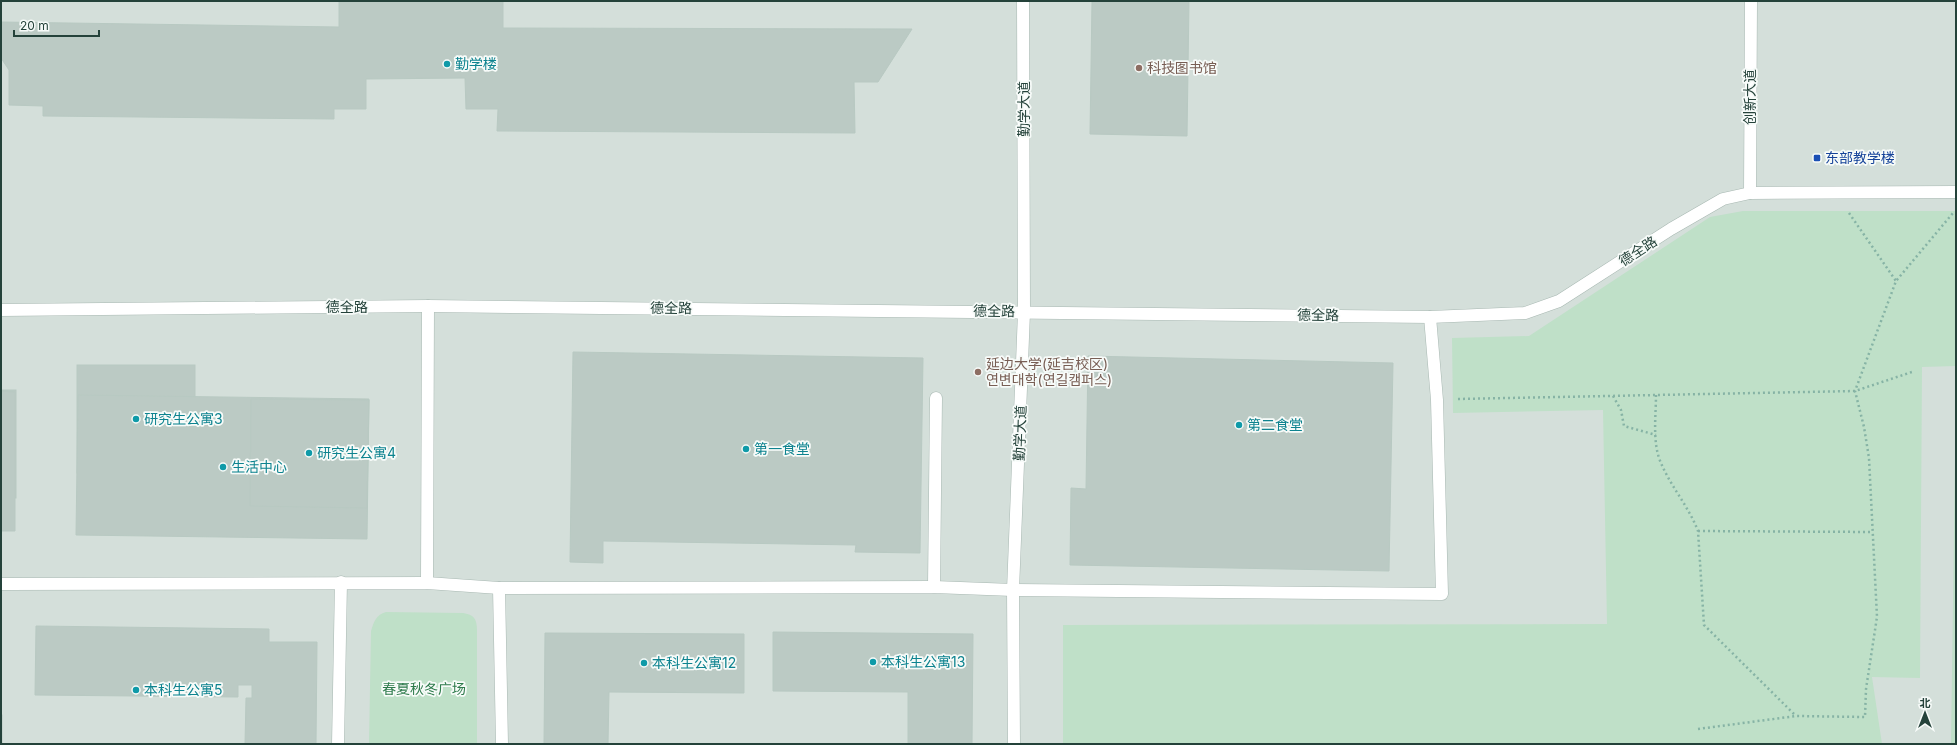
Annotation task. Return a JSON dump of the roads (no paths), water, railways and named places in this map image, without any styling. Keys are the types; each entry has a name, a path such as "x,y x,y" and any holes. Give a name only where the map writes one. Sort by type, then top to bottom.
{"lane":[{"name":"勤学大道","path":"1014,744 1013,590 1024,312 1023,1"},
{"name":"创新大道","path":"1750,193 1751,1"},
{"name":"德全路","path":"1,310 428,306 1430,316 1525,313 1559,301 1671,229 1723,199 1750,193 1956,192"},
{"path":"427,583 428,306"},
{"path":"1,584 341,582 427,583 499,588 934,587 1013,590 1442,594 1437,400 1430,316"},
{"path":"934,587 936,398"},
{"path":"338,744 341,582"},
{"path":"499,588 502,744"}],"place":[{"name":"勤学楼","path":"447,64"},
{"name":"科技图书馆","path":"1139,68"},
{"name":"东部教学楼","path":"1817,158"},
{"name":"延边大学(延吉校区) 연변대학(연길캠퍼스)","path":"978,372"},
{"name":"研究生公寓3","path":"136,419"},
{"name":"第二食堂","path":"1239,425"},
{"name":"第一食堂","path":"746,449"},
{"name":"研究生公寓4","path":"309,453"},
{"name":"生活中心","path":"223,467"},
{"name":"本科生公寓13","path":"873,662"},
{"name":"本科生公寓12","path":"644,663"},
{"name":"本科生公寓5","path":"136,690"}],"park label":[{"name":"春夏秋冬广场","path":"424,689"}]}
